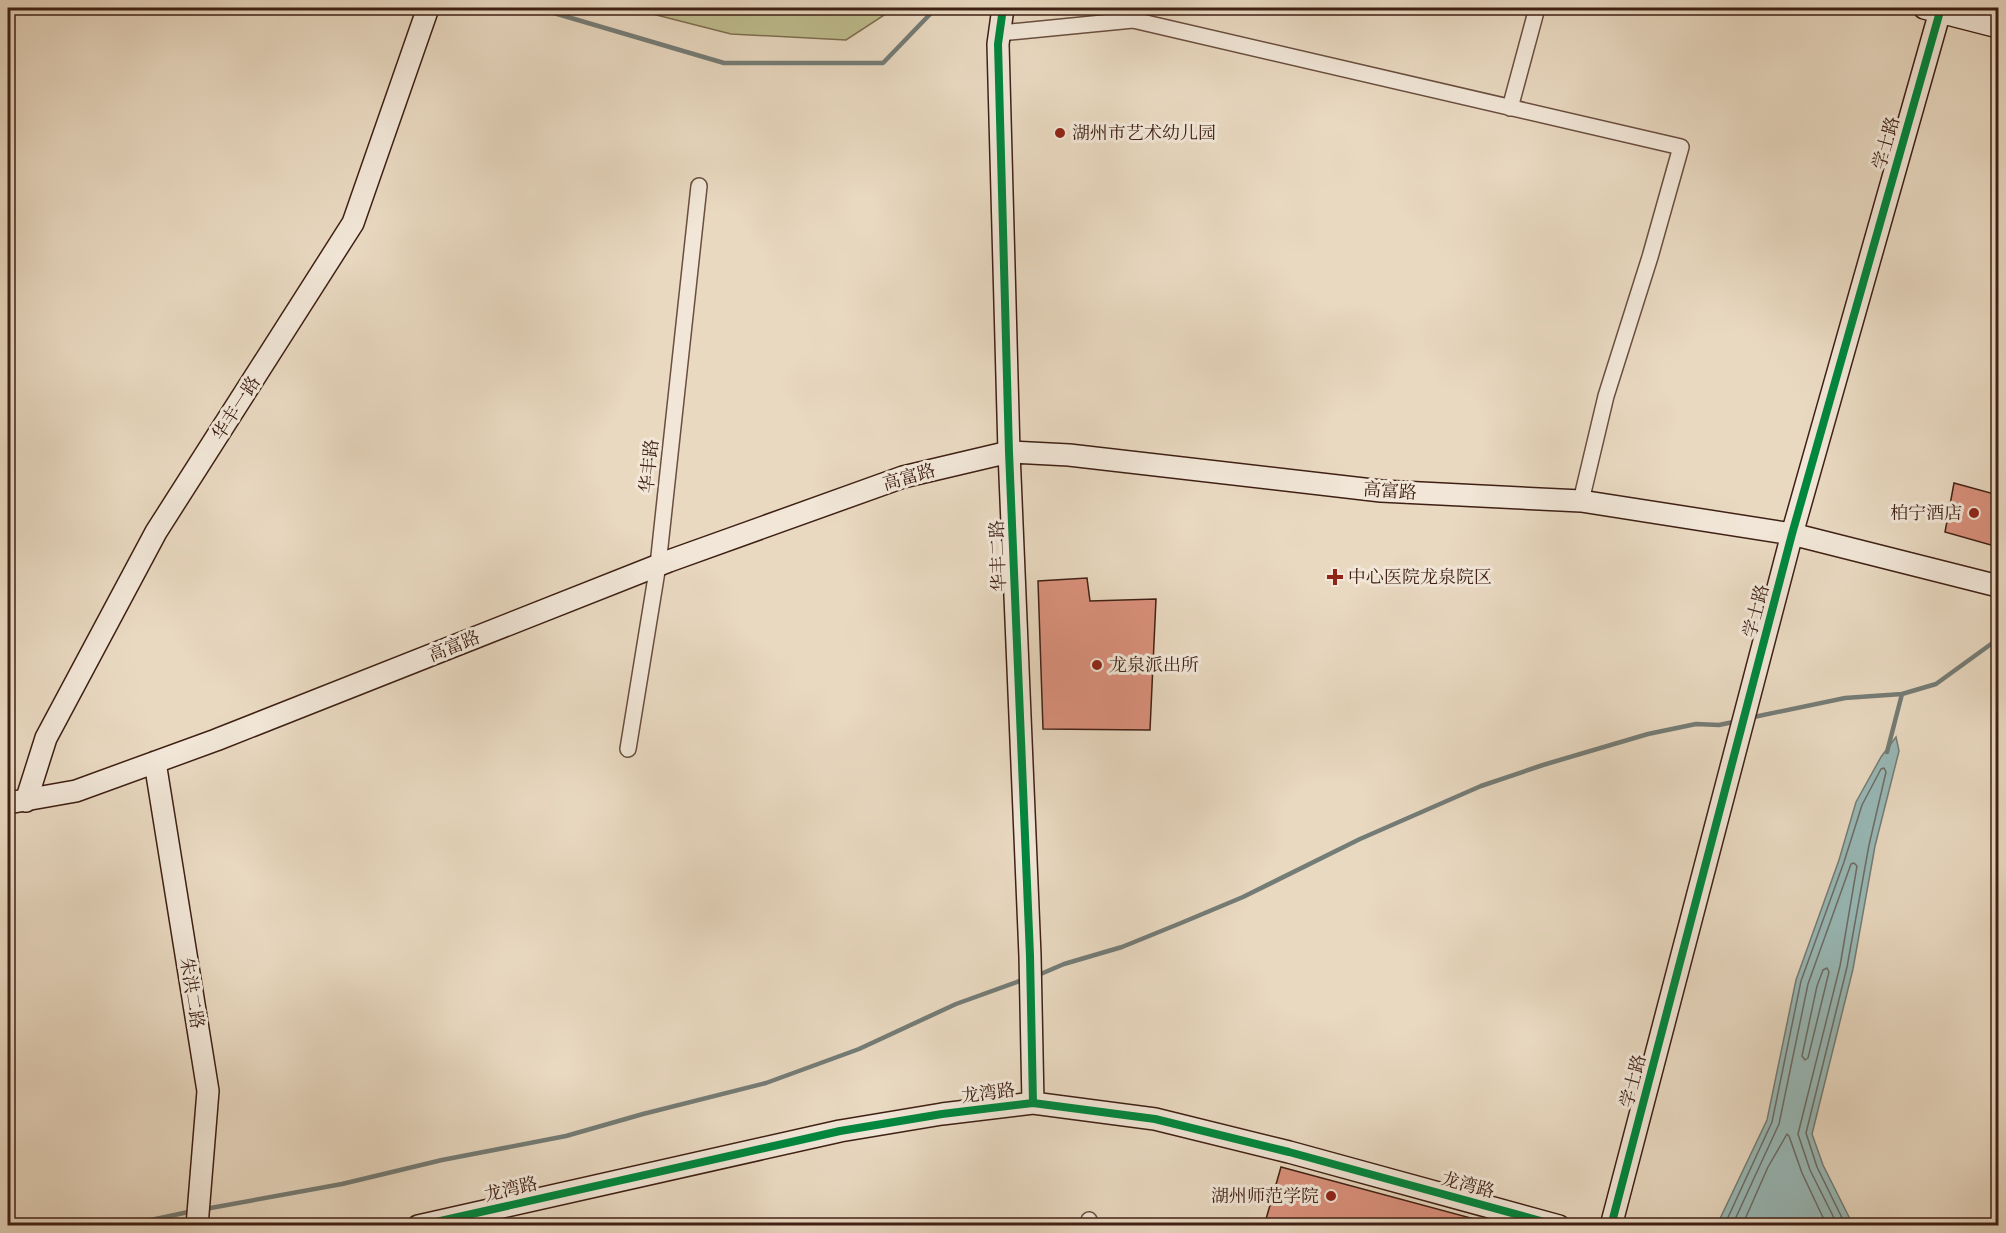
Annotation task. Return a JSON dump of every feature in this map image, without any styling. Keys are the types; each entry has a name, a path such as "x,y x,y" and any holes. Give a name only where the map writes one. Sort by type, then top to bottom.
{"street":[{"name":"华丰一路","path":"17,802 46,738 156,532 353,224 428,8"},
{"name":"华丰二路","path":"1003,8 998,44 1009,452 1030,956 1033,1103"},
{"path":"1510,108 1537,8"},
{"path":"1935,9 1998,27"},
{"name":"学士路","path":"1611,1226 1792,534 1935,9"},
{"path":"1000,33 1133,20 1680,147 1650,257 1606,396 1581,501"},
{"name":"华丰路","path":"628,749 658,565 699,186"},
{"name":"高富路","path":"17,802 76,791 658,565 903,477 1009,452 1069,455 1381,491 1581,501 1792,534 1998,586"},
{"name":"朱洪二路","path":"155,762 208,1091 198,1226"},
{"name":"龙湾路","path":"418,1226 840,1131 942,1114 1033,1103 1155,1119 1289,1152 1559,1226"}],"shaded area":[{"path":"629,8 895,8 846,40 731,34"}],"water":[{"path":"1896,737 1899,751 1875,846 1853,969 1812,1134 1823,1165 1853,1225 1717,1225 1767,1120 1796,980 1839,860 1856,802 1881,757"}],"building":[{"name":"柏宁酒店","path":"1954,483 1998,495 1998,547 1945,532"},
{"name":"龙泉派出所","path":"1087,578 1090,601 1156,599 1150,730 1043,729 1038,581"},
{"name":"湖州师范学院","path":"1281,1167 1482,1221 1482,1226 1264,1226"}],"waterway":[{"path":"537,8 724,63 883,63 936,8"},
{"path":"1749,718 1845,698 1902,694 1936,684 1998,639"},
{"path":"1887,752 1902,694"},
{"path":"1036,976 1064,964 1122,947 1243,897 1360,839 1481,786 1648,734 1696,724 1719,725 1738,721"},
{"path":"205,1209 342,1184 442,1160 566,1136 766,1083 859,1049 956,1004 1025,979"},
{"path":"123,1226 193,1211"}],"cycle path":[{"path":"1003,8 998,44 1009,452 1030,956 1033,1103"},
{"path":"1611,1226 1792,534 1941,8"},
{"path":"418,1226 840,1131 942,1114 1033,1103 1155,1119 1289,1152 1559,1226"}],"place":[{"name":"湖州市艺术幼儿园","path":"1060,133"},
{"name":"柏宁酒店","path":"1974,513"},
{"name":"中心医院龙泉院区","path":"1335,577"},
{"name":"龙泉派出所","path":"1097,665"},
{"name":"湖州师范学院","path":"1331,1196"}]}
